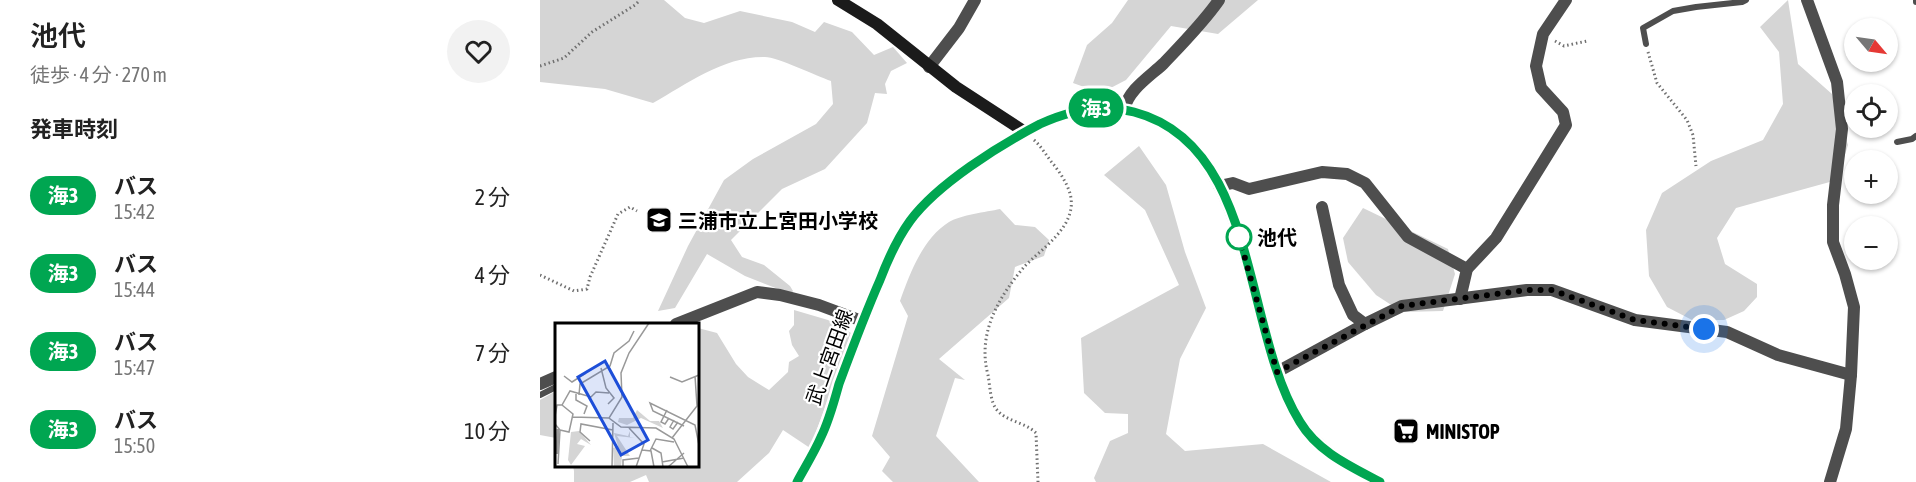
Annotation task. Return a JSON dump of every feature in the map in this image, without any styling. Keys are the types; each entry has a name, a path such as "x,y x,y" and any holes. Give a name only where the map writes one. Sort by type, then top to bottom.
{"main road":[{"path":"838,0 878,24 970,98 1025,132"},
{"name":"武上宮田線","path":"797,482 822,436 862,321 894,246 920,209 953,180 1025,132 1061,115 1093,108 1124,110 1150,117 1177,131 1207,164 1220,186 1240,241 1277,372 1293,410 1310,436 1333,456 1380,482"}],"street":[{"path":"929,67 959,28 975,0"},
{"path":"1124,110 1125,101 1131,93 1163,63 1211,11 1218,0"},
{"path":"1460,299 1467,269 1496,238 1566,125 1563,112 1541,88 1536,66 1543,34 1566,0"},
{"path":"1807,0 1837,82 1842,129 1833,205 1833,242 1854,308 1846,429 1830,482"},
{"path":"1220,186 1233,183 1249,189 1323,172 1347,174 1365,183 1408,237 1467,269"},
{"path":"1322,207 1339,285 1353,315 1365,324"},
{"path":"1277,372 1402,306 1527,290 1552,290 1635,320 1727,332 1778,355 1851,375"},
{"path":"679,323 757,292 819,305 862,321"},
{"path":"540,384 555,377"}],"lane":[{"path":"1646,44 1643,28 1673,11 1746,0"},
{"path":"1897,142 1916,136"},
{"path":"540,395 555,388"}],"path":[{"path":"540,66 564,58 592,32 640,0"},
{"path":"1543,34 1564,46 1587,41"},
{"path":"1646,44 1657,83 1687,120 1693,135 1695,166"},
{"path":"1025,132 1038,144 1060,174 1071,198 1070,209 1058,234 1023,268 1001,299 986,332 984,365 997,410 1030,427 1036,433 1038,482"},
{"path":"540,275 574,291 587,289 590,277 618,214 630,207 637,211"}],"shaded area":[{"path":"540,0 664,0 685,18 704,23 740,11 792,22 815,32 824,22 852,32 874,55 893,47 907,63 891,71 885,84 887,94 875,93 867,123 825,169 782,189 731,240 742,257 764,265 790,286 793,291 791,294 745,276 707,254 675,308 658,311 688,246 724,180 753,159 816,124 833,104 831,81 787,63 765,57 735,61 706,72 653,103 605,89 540,82"},
{"path":"1128,0 1258,0 1218,34 1171,26 1126,80 1101,93 1073,83 1087,45 1112,23"},
{"path":"1788,0 1798,64 1832,94 1848,145 1846,150 1844,150 1837,180 1736,208 1717,238 1725,264 1757,284 1757,297 1744,311 1724,320 1692,320 1667,307 1649,276 1646,230 1662,193 1711,161 1763,140 1783,104 1779,52 1760,27"},
{"path":"1139,146 1166,185 1185,252 1206,308 1180,359 1166,434 1185,451 1263,444 1331,482 1096,482 1094,478 1110,441 1128,433 1128,414 1105,413 1084,393 1081,338 1179,285 1145,210 1104,175"},
{"path":"1363,208 1448,249 1455,274 1443,311 1402,312 1376,295 1348,262 1343,238"},
{"path":"1000,209 1015,225 1035,227 1049,240 1044,256 1015,267 1009,298 939,359 965,380 955,378 936,436 979,482 893,482 882,471 890,457 872,436 908,316 900,301 908,279 918,257 932,237 949,222 960,217"},
{"path":"794,310 828,320 851,333 810,448 783,430 769,453 737,482 649,482 646,475 630,482 574,482 573,467 699,467 699,328 717,333 736,364 748,377 769,390 788,372 789,362 799,356 792,345 789,331 794,325"},
{"path":"555,392 555,438 540,435 540,400"}],"bus line":[{"name":"海3","path":"797,482 822,436 862,321 894,246 910,221 931,198 953,180 1025,132 1061,115 1093,108 1124,110 1150,117 1177,131 1195,148 1220,186 1232,216 1277,372 1293,410 1310,436 1322,447 1346,464 1380,482"}],"place":[{"name":"三浦市立上宮田小学校","path":"659,220"},
{"name":"池代","path":"1239,237"},
{"name":"MINISTOP","path":"1406,431"}],"route":[{"path":"1239,237 1277,372 1402,306 1527,290 1552,290 1635,320 1704,329"}]}
